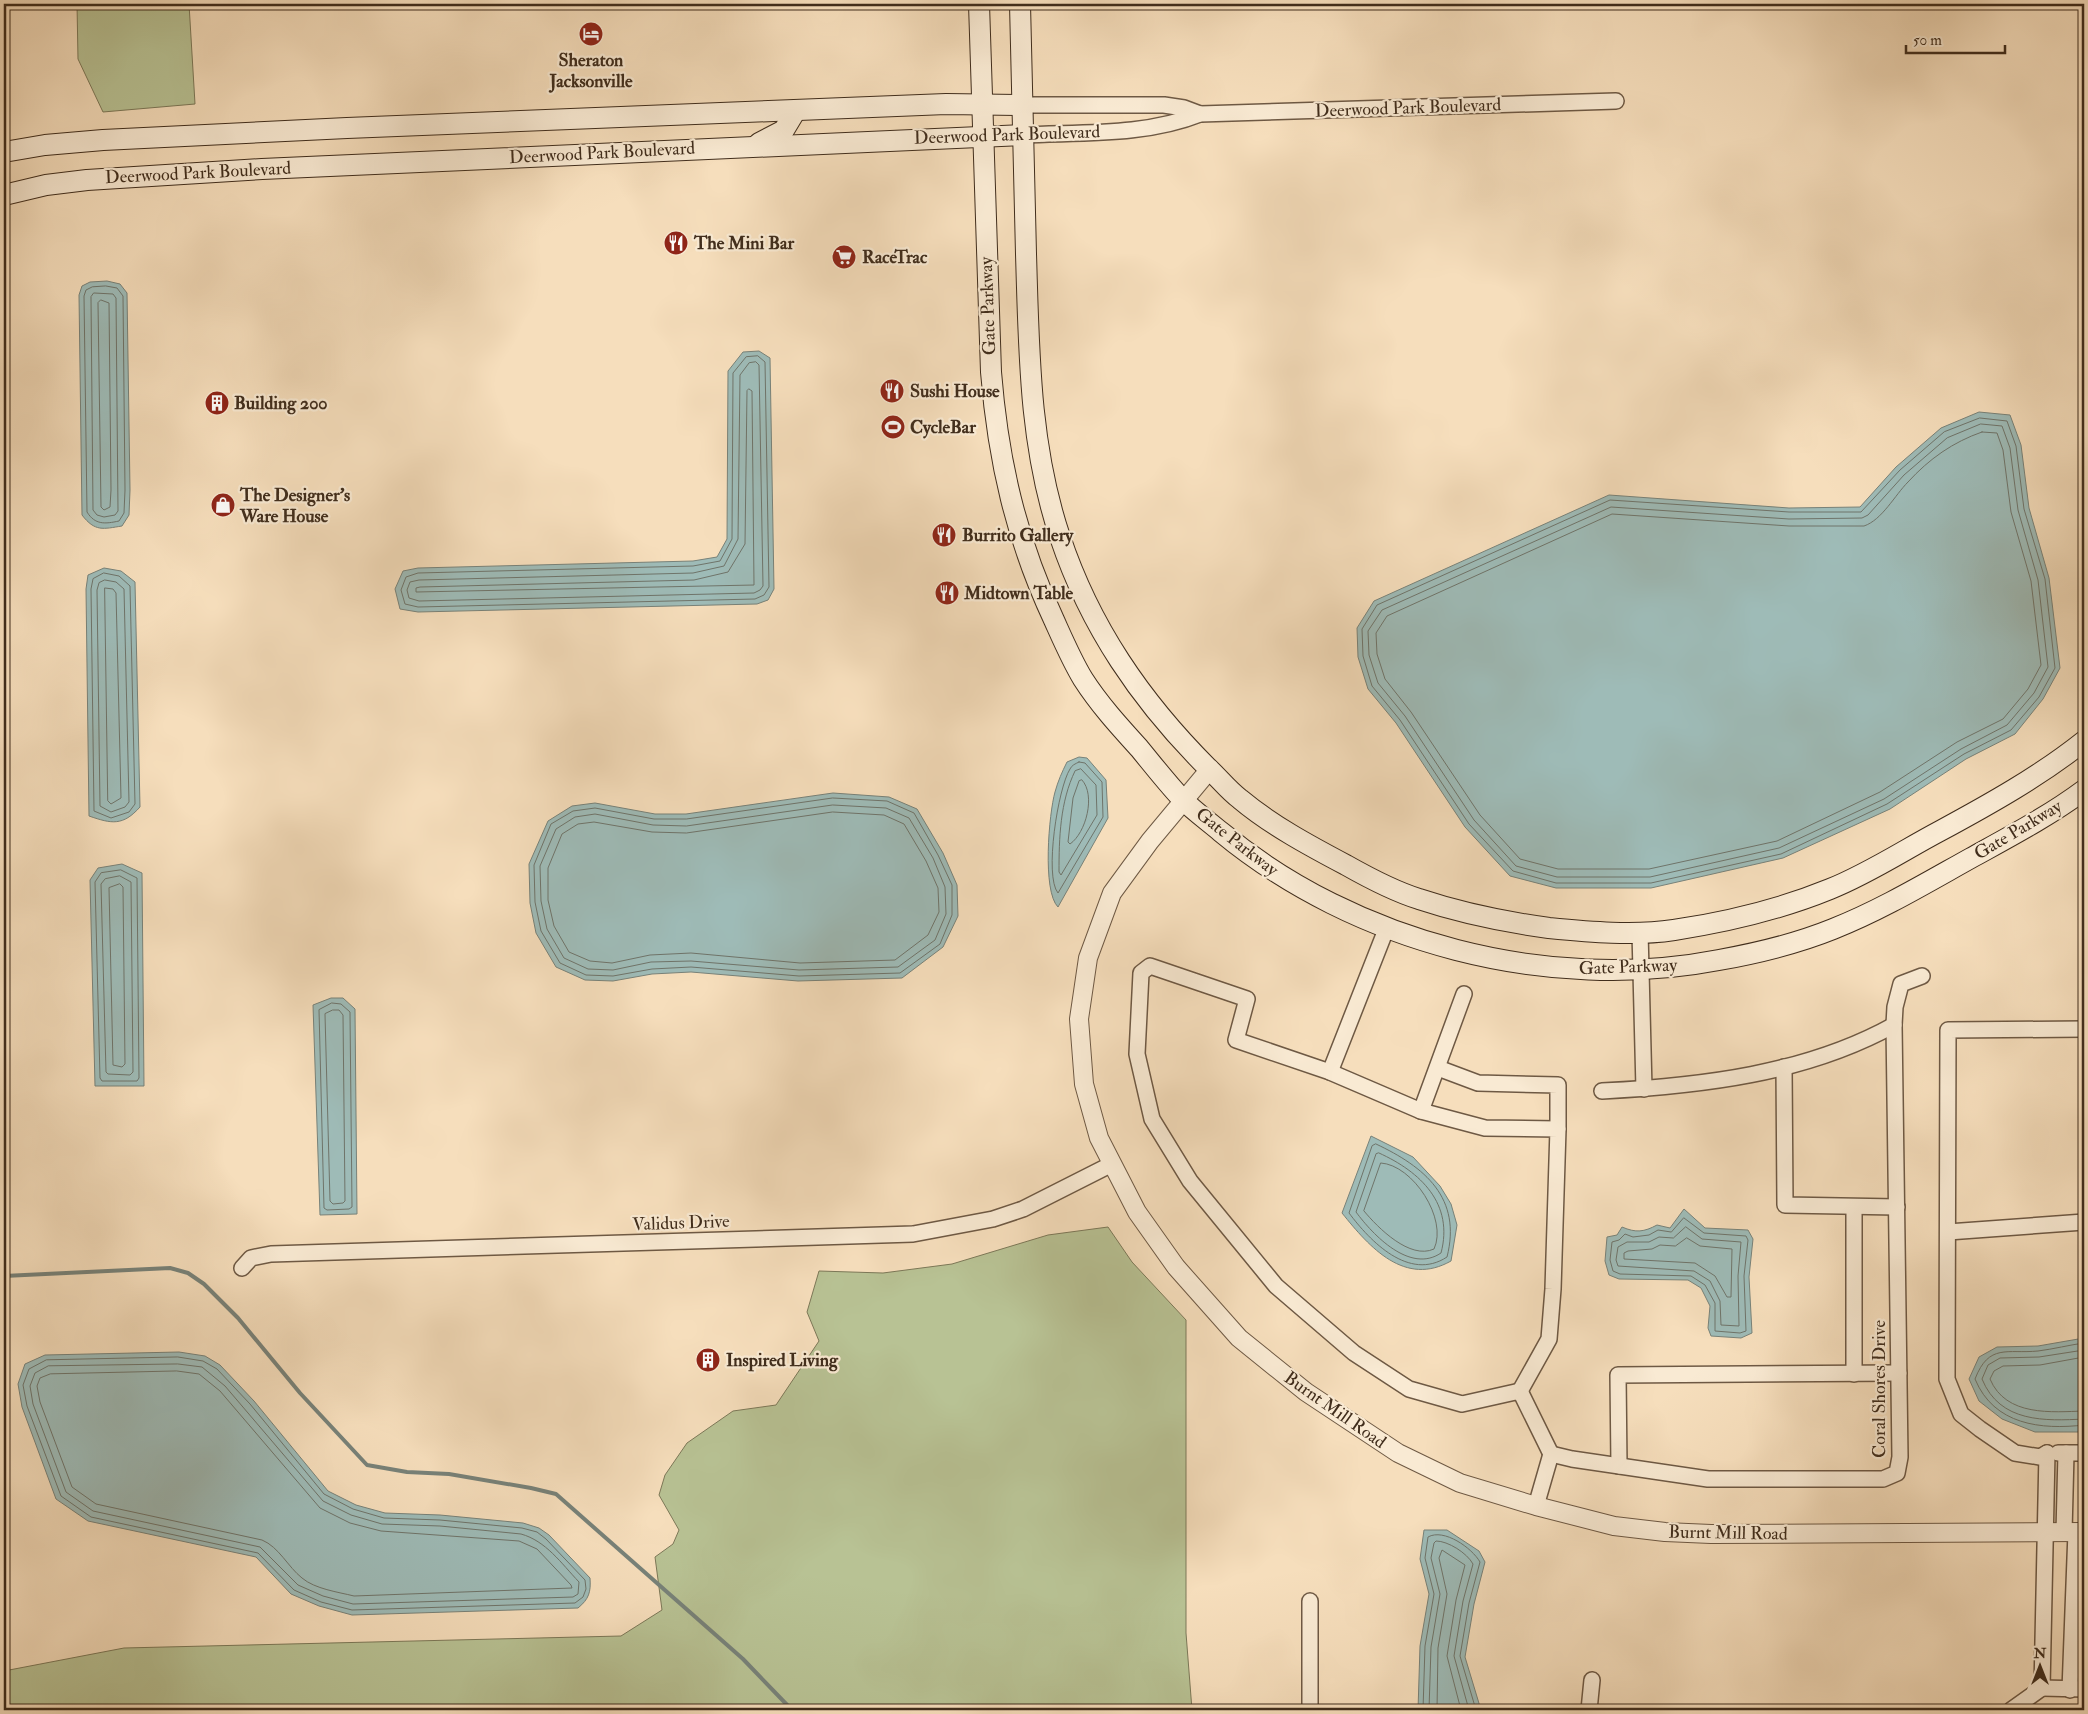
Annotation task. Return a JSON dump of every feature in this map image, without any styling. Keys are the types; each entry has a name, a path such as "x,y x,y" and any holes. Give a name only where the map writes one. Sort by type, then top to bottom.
{"main road":[{"name":"Gate Parkway","path":"979,4 989,348 995,420 1007,490 1020,537 1036,581 1082,677 1104,708 1184,801 1241,848 1278,875 1346,911 1387,927 1463,953 1503,962 1598,971 1640,969 1716,961 1777,948 1833,929 1886,904 2010,837 2084,790"},
{"name":"Gate Parkway","path":"1020,4 1031,395 1038,451 1052,513 1068,560 1086,601 1122,665 1166,725 1238,798 1274,823 1320,852 1374,880 1417,899 1483,917 1528,925 1574,930 1640,932 1672,930 1782,906 1834,887 1978,810 2062,759 2084,741"},
{"name":"Deerwood Park Boulevard","path":"4,152 45,145 103,140 796,110 981,104 1023,105"},
{"path":"753,146 784,130 796,110"},
{"name":"Deerwood Park Boulevard","path":"4,195 46,185 87,180 368,163 1023,135"}],"street":[{"name":"Deerwood Park Boulevard","path":"1023,135 1164,127 1200,114 1616,101"},
{"name":"Deerwood Park Boulevard","path":"1023,105 1164,106 1184,108 1200,114"},
{"name":"Burnt Mill Road","path":"1210,769 1150,841 1112,893 1088,958 1079,1019 1084,1084 1099,1138 1112,1164 1137,1212 1176,1267 1239,1338 1306,1392 1398,1453 1460,1483 1536,1506 1614,1526 1665,1532 2075,1532"},
{"path":"1330,1072 1387,927"},
{"path":"1640,932 1644,1089"},
{"path":"1438,1068 1478,1083 1558,1085 1558,1129 1554,1289 1549,1339 1520,1391 1462,1404 1409,1388 1354,1353 1276,1286 1190,1181 1152,1119 1137,1054 1141,973 1150,966 1247,999 1236,1040 1330,1072 1421,1111 1485,1128 1558,1129"},
{"name":"Coral Shores Drive","path":"1551,1454 1708,1480 1883,1479 1897,1473 1900,1457 1894,1025 1896,1000 1901,984 1922,976"},
{"path":"1421,1111 1464,994"},
{"path":"1602,1091 1677,1087 1795,1065 1872,1037 1894,1025"},
{"path":"2084,1029 1948,1030 1947,1379 1961,1414 2015,1453 2040,1457 2047,1453 2084,1453"},
{"path":"1784,1067 1785,1205 1854,1208 1897,1207"},
{"name":"Validus Drive","path":"242,1268 251,1258 271,1254 912,1234 993,1219 1023,1209 1112,1164"},
{"path":"1854,1208 1854,1374"},
{"path":"1948,1232 2084,1222"},
{"path":"1619,1466 1618,1375 1899,1373"},
{"path":"1520,1391 1551,1454 1536,1506"},
{"path":"2042,1688 2047,1453"},
{"path":"2011,1710 2042,1688 2077,1689 2071,1650 2075,1532 2066,1453"},
{"path":"1310,1601 1310,1710"},
{"path":"2044,1609 2072,1609"},
{"path":"2044,1650 2071,1650"},
{"path":"1589,1710 1592,1680"}],"green space":[{"path":"77,4 189,4 195,104 103,112 78,59"},
{"path":"1108,1227 1132,1262 1186,1320 1186,1633 1192,1710 4,1710 4,1671 124,1648 621,1636 662,1610 655,1557 673,1544 679,1530 659,1495 665,1475 687,1443 733,1411 776,1405 819,1341 807,1312 819,1271 883,1273 952,1264 1048,1235"}],"water":[{"path":"107,281 120,284 127,293 130,490 129,515 122,526 100,528 95,527 82,515 79,295 82,286 90,282"},
{"path":"759,351 770,358 774,589 768,600 757,604 418,612 400,609 395,589 403,571 418,568 693,561 717,557 727,539 728,371 743,352"},
{"path":"1979,412 2010,415 2021,445 2029,508 2049,578 2060,668 2043,699 2015,734 1966,759 1890,809 1783,858 1651,888 1556,888 1510,876 1465,827 1396,723 1368,689 1358,657 1357,628 1374,601 1609,495 1789,508 1860,507 1896,467 1941,428"},
{"path":"104,568 121,571 135,582 140,807 128,818 117,822 104,821 89,816 86,589 88,575"},
{"path":"1079,757 1087,758 1106,780 1108,818 1058,907 1053,898 1048,869 1049,833 1053,802 1059,780 1067,762"},
{"path":"833,793 889,797 917,809 943,853 957,885 958,916 943,947 902,978 798,981 691,972 652,974 613,981 585,980 556,967 536,933 530,903 529,864 548,821 572,806 595,803 655,814 686,814"},
{"path":"122,864 142,873 144,1086 95,1086 90,880 98,868"},
{"path":"331,998 343,998 355,1009 357,1214 320,1215 313,1005"},
{"path":"1371,1136 1413,1157 1440,1186 1451,1204 1457,1225 1451,1261 1434,1268 1419,1269 1404,1266 1390,1260 1364,1239 1342,1213"},
{"path":"1684,1209 1705,1228 1748,1230 1753,1239 1749,1277 1752,1333 1741,1338 1711,1336 1708,1328 1710,1306 1701,1288 1688,1280 1619,1279 1609,1275 1605,1261 1607,1237 1617,1235 1622,1227 1636,1231 1657,1225 1670,1228"},
{"path":"2084,1338 2084,1429 2078,1432 2035,1432 2002,1419 1979,1401 1969,1379 1979,1357 1997,1347 2038,1346"},
{"path":"179,1352 205,1356 220,1365 254,1401 328,1491 356,1505 385,1513 440,1515 523,1523 539,1528 549,1535 590,1578 590,1591 587,1598 578,1608 352,1615 319,1606 291,1594 256,1557 88,1521 56,1499 22,1407 18,1384 25,1364 45,1355"},
{"path":"1424,1530 1447,1530 1479,1551 1485,1562 1474,1604 1465,1657 1481,1710 1418,1710 1420,1646 1429,1594 1420,1559"}],"waterway":[{"path":"4,1276 170,1268 188,1273 204,1284 238,1318 300,1393 367,1465 407,1472 449,1474 556,1494 743,1659 792,1710"}],"place":[{"name":"Sheraton Jacksonville","path":"591,34"},
{"name":"The Mini Bar","path":"676,243"},
{"name":"RaceTrac","path":"844,257"},
{"name":"Sushi House","path":"892,391"},
{"name":"Building 200","path":"217,403"},
{"name":"CycleBar","path":"893,427"},
{"name":"The Designer's Ware House","path":"223,505"},
{"name":"Burrito Gallery","path":"944,535"},
{"name":"Midtown Table","path":"947,593"},
{"name":"Inspired Living","path":"708,1360"}]}
